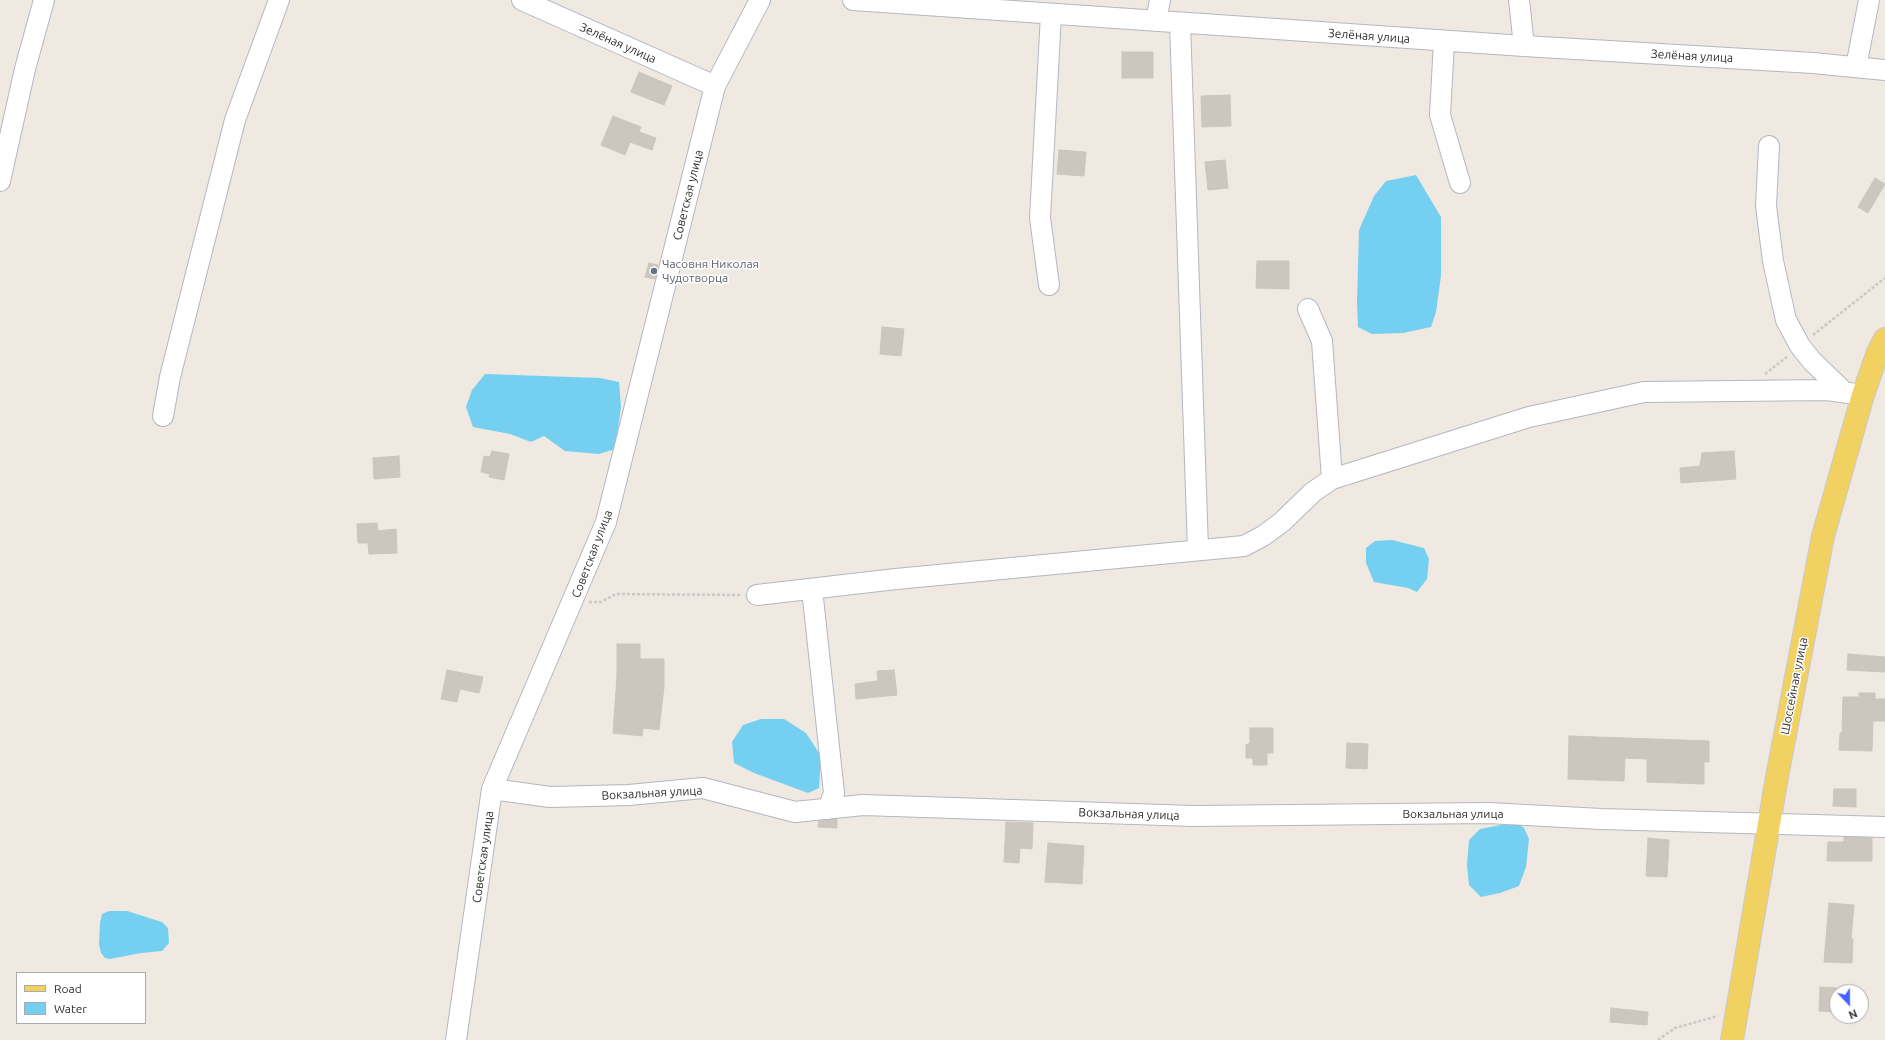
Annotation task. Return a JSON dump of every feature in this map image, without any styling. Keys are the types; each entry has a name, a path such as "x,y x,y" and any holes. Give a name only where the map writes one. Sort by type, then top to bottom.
{"main road":[{"name":"Шоссейная улица","path":"1732,1040 1769,824 1823,536 1854,393 1885,339"}],"street":[{"path":"0,181 24,69 44,0"},
{"path":"163,416 170,377 235,120 279,0"},
{"name":"Зелёная улица","path":"522,0 715,86"},
{"name":"Советская улица","path":"456,1040 492,789 606,522 715,86 760,0"},
{"name":"Зелёная улица","path":"853,0 1444,41 1805,62 1885,70"},
{"path":"1156,21 1160,0"},
{"path":"1519,0 1524,46"},
{"path":"1856,67 1869,0"},
{"path":"1049,285 1040,218 1051,14"},
{"path":"1180,23 1198,549"},
{"path":"1444,41 1440,115 1460,183"},
{"path":"1769,146 1766,206 1773,261 1786,320 1800,346 1812,361 1854,393"},
{"path":"1308,309 1322,341 1332,479"},
{"path":"757,595 1198,549 1244,546 1263,536 1282,522 1314,492 1332,479 1529,417 1644,392 1826,390 1854,393"},
{"path":"812,589 834,793 828,809"},
{"name":"Вокзальная улица","path":"492,789 550,797 629,795 703,788 795,812 863,805 1193,816 1488,813 1601,819 1885,827"}],"path":[{"path":"572,603 601,602 616,594 757,595"},
{"path":"1658,1040 1675,1028 1709,1018 1736,1013"}],"water":[{"path":"1416,175 1441,217 1441,276 1436,312 1431,327 1403,333 1372,334 1358,327 1357,302 1359,230 1374,196 1386,181"},
{"path":"485,374 600,378 619,382 621,407 615,449 599,454 565,451 544,436 531,442 510,434 473,427 466,407 472,390"},
{"path":"1392,540 1424,548 1429,559 1427,579 1417,592 1408,588 1374,582 1366,563 1366,548 1375,541"},
{"path":"761,719 784,719 806,733 821,756 819,788 808,793 754,773 734,763 732,742 743,725"},
{"path":"1516,822 1524,828 1529,839 1526,867 1519,886 1500,893 1481,897 1469,885 1467,865 1469,840 1480,829"},
{"path":"109,911 127,911 162,922 168,928 169,943 162,951 141,953 110,959 105,958 101,953 99,944 100,923 102,914"}],"building":[{"path":"1122,52 1153,52 1153,78 1122,78"},
{"path":"639,72 672,86 664,105 631,92"},
{"path":"1230,95 1231,126 1202,127 1201,96"},
{"path":"613,116 641,127 639,132 656,138 652,150 630,142 625,155 601,145"},
{"path":"1059,150 1086,152 1084,176 1057,174"},
{"path":"1225,160 1228,188 1208,190 1205,162"},
{"path":"1875,178 1885,184 1868,213 1858,207"},
{"path":"1257,261 1289,261 1289,289 1256,288"},
{"name":"Часовня Николая Чудотворца","path":"649,263 658,265 655,279 645,277"},
{"path":"882,327 904,329 901,356 880,354"},
{"path":"492,451 509,454 504,480 489,477 490,474 481,472 484,456 490,457"},
{"path":"1734,451 1736,479 1681,483 1680,468 1700,466 1702,453"},
{"path":"399,456 400,477 374,479 373,458"},
{"path":"377,523 378,531 396,529 397,553 369,554 368,543 358,543 357,524"},
{"path":"617,644 640,644 640,659 664,659 664,687 659,730 643,728 642,736 613,733 617,676"},
{"path":"1848,654 1885,657 1885,672 1847,670"},
{"path":"447,670 483,677 479,693 460,689 457,702 441,699"},
{"path":"894,670 897,695 856,699 855,684 878,681 877,671"},
{"path":"1859,693 1875,693 1875,699 1885,699 1885,721 1873,721 1872,751 1839,750 1840,733 1842,733 1843,697 1859,697"},
{"path":"1250,728 1273,728 1273,753 1267,753 1267,765 1253,765 1253,758 1246,758 1246,745 1250,743"},
{"path":"1569,736 1709,741 1709,762 1704,762 1704,784 1647,782 1647,759 1625,758 1624,781 1568,779"},
{"path":"1347,743 1368,744 1367,769 1346,768"},
{"path":"1834,789 1856,789 1856,807 1833,806"},
{"path":"837,819 837,828 818,827 819,821"},
{"path":"1006,822 1033,823 1032,849 1020,848 1019,863 1004,862"},
{"path":"1844,837 1872,838 1872,861 1827,861 1828,842 1844,842"},
{"path":"1648,838 1669,840 1667,877 1646,876"},
{"path":"1048,843 1084,846 1082,884 1045,882"},
{"path":"1829,903 1854,905 1851,939 1853,939 1852,963 1824,962"},
{"path":"1820,987 1829,988 1829,1012 1819,1011"},
{"path":"1611,1008 1648,1012 1647,1025 1610,1022"}],"place":[{"name":"Часовня Николая Чудотворца","path":"654,271"}]}
